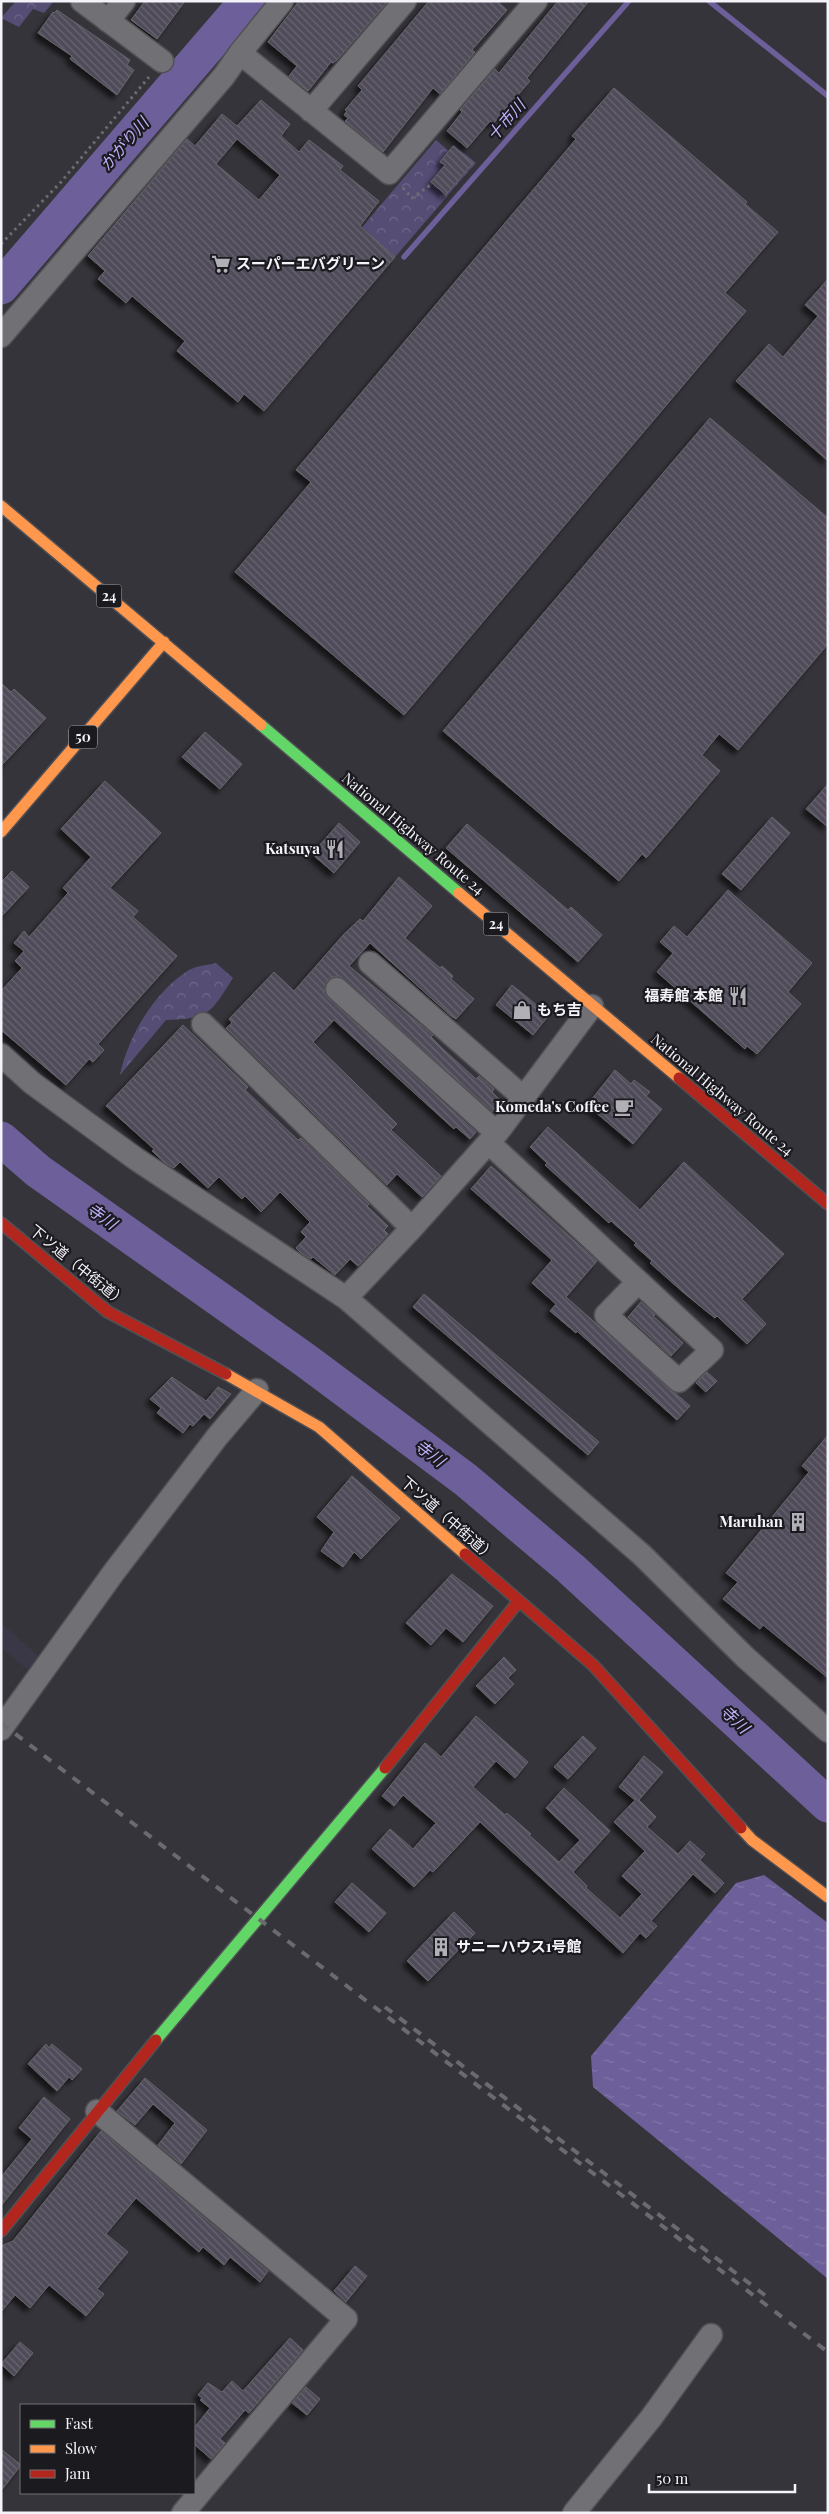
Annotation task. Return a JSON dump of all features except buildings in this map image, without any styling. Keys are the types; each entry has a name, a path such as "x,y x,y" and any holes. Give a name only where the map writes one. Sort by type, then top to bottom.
{"main road":[{"name":"National Highway Route 24","path":"1,506 828,1204"},
{"name":"50","path":"1,832 164,642"},
{"name":"下ツ道（中街道）","path":"1,1223 108,1312 257,1390 319,1427 518,1602 593,1665 752,1840 828,1897"},
{"path":"1,2231 97,2111 389,1764 518,1602"}],"street":[{"path":"82,1 162,61"},
{"path":"108,21 124,1"},
{"path":"1,336 224,76 282,1"},
{"path":"312,111 406,1"},
{"path":"240,53 389,173 536,1"},
{"path":"370,963 524,1098"},
{"path":"337,989 493,1138 638,1282 712,1350 679,1381 606,1316 638,1282"},
{"path":"346,1298 493,1138 592,1006"},
{"path":"203,1024 412,1228"},
{"path":"1,1055 32,1083 136,1159 346,1298 642,1555 745,1657 828,1731"},
{"path":"1,1728 114,1572 217,1437 257,1390"},
{"path":"97,2111 346,2319 183,2513"},
{"path":"574,2513 651,2418 711,2335"}],"path":[{"path":"1,244 61,182 162,61"},
{"path":"389,173 412,198 432,184"}],"shaded area":[{"path":"1,1623 40,1657 27,1669 1,1648"}],"green space":[{"path":"16,1 54,1 44,13 33,9 19,27 1,18"},
{"path":"436,140 449,151 454,145 476,163 395,257 362,227"},
{"path":"216,963 233,978 213,1007 207,1012 192,1018 166,1020 120,1075 129,1045 154,1002 189,970"}],"water":[{"path":"764,1875 828,1923 828,2279 593,2087 591,2056 736,1883"}],"waterway":[{"name":"かがり川","path":"1,287 247,1"},
{"name":"十市川","path":"404,257 629,1"},
{"name":"十市川","path":"709,1 828,96"},
{"name":"寺川","path":"1,1139 38,1171 305,1360 466,1480 570,1568 828,1805"}],"railway":[{"path":"1,1723 828,2352"},
{"path":"385,2007 766,2296"}],"traffic: fast":[{"path":"261,725 459,893"},
{"path":"156,2040 385,1768"}],"traffic: slow":[{"path":"1,506 261,725"},
{"path":"1,832 164,642"},
{"path":"459,893 679,1078"},
{"path":"226,1374 319,1427 465,1554"},
{"path":"741,1828 752,1840 828,1897"}],"traffic: jam":[{"path":"679,1078 828,1204"},
{"path":"1,1223 108,1312 226,1374"},
{"path":"465,1554 593,1665 741,1828"},
{"path":"385,1768 518,1602"},
{"path":"1,2231 156,2040"}],"place":[{"name":"スーパーエバグリーン","path":"221,264"},
{"name":"Katsuya","path":"335,849"},
{"name":"福寿館 本館","path":"738,996"},
{"name":"もち吉","path":"522,1010"},
{"name":"Komeda's Coffee","path":"624,1107"},
{"name":"Maruhan","path":"798,1522"},
{"name":"サニーハウス1号館","path":"441,1947"}]}
